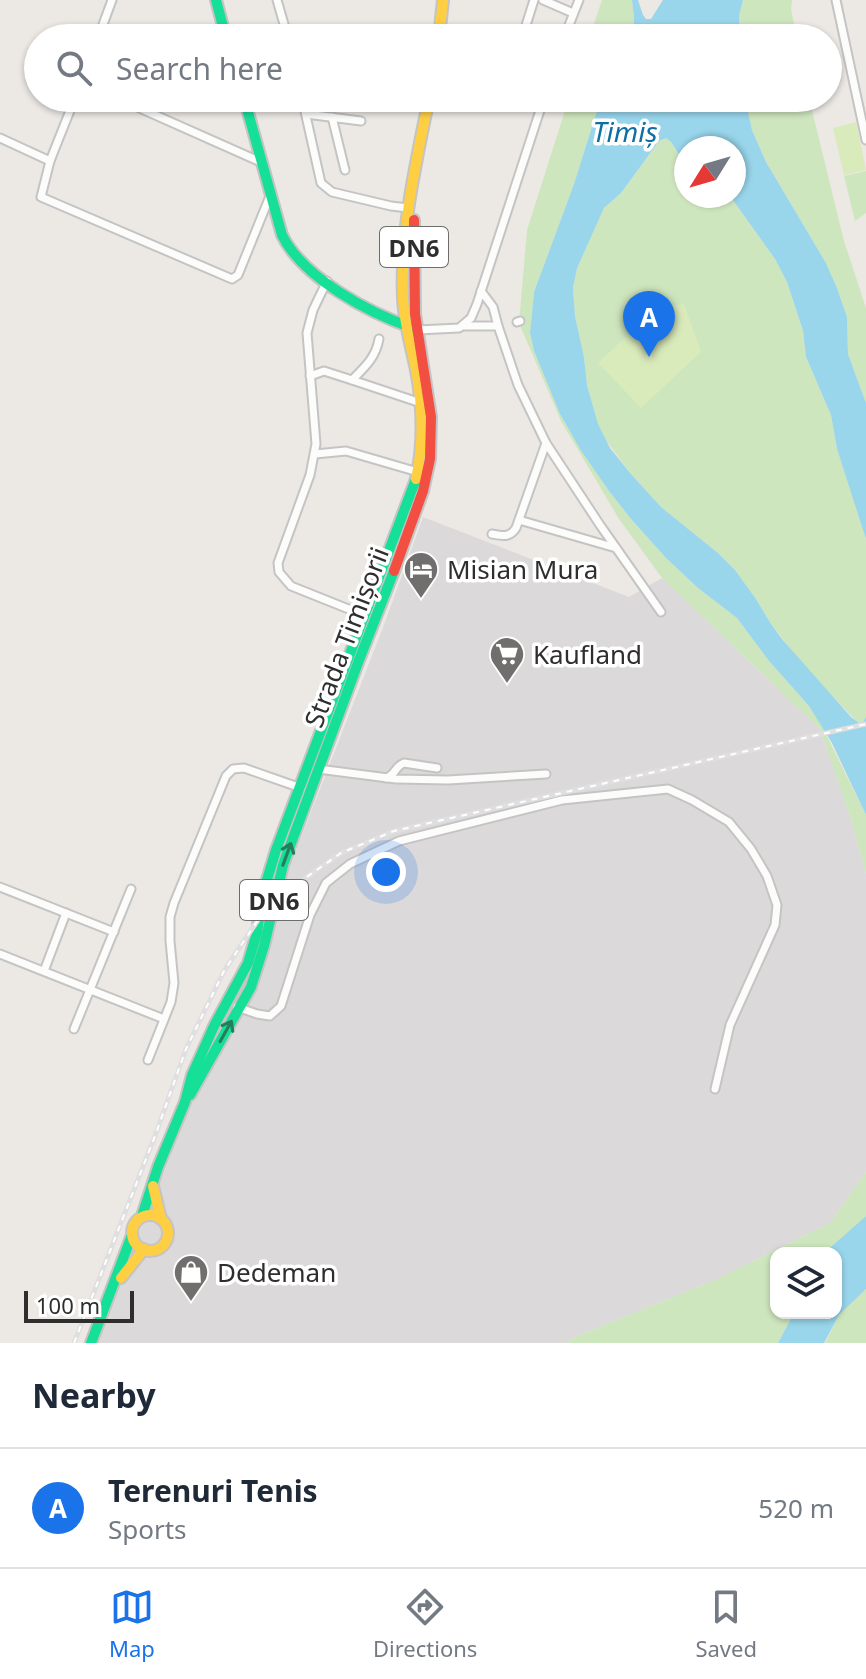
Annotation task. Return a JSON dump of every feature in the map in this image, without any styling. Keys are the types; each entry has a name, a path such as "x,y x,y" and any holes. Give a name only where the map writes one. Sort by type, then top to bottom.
{"main road":[{"path":"216,0 222,24"},
{"path":"440,24 443,0"},
{"path":"248,112 282,235 297,259 354,300 418,330"},
{"name":"Strada Timișorii","path":"185,1102 200,1080 258,969 283,865 311,791 313,768 418,472 423,430 421,403 405,326 403,294 408,208 426,112"},
{"name":"Strada Timișorii","path":"142,1216 185,1102 192,1075 248,963 257,933 262,896 299,788 313,768 359,660 423,491 430,459 431,417 414,296 416,163"},
{"path":"132,1235 136,1244 144,1249 158,1248 166,1241 167,1230 153,1186"},
{"path":"91,1343 135,1222 142,1216 152,1215 161,1219"},
{"path":"113,1288 144,1249"}],"street":[{"path":"103,24 112,0"},
{"path":"277,0 284,24"},
{"path":"526,24 534,0"},
{"path":"543,0 573,13"},
{"path":"569,24 579,0"},
{"path":"836,0 841,24"},
{"path":"842,29 866,140"},
{"path":"854,86 866,84"},
{"path":"69,112 50,161 41,197 232,279 238,275 271,195"},
{"path":"148,112 263,163"},
{"path":"464,326 471,318 481,291 539,112"},
{"path":"361,121 306,114 321,183 332,192 408,208"},
{"path":"332,117 345,170"},
{"path":"0,138 50,161"},
{"path":"327,281 313,310 307,333 315,454 278,563 279,572 291,586 366,616"},
{"path":"481,291 493,307 518,385 546,443 661,612"},
{"path":"418,330 498,326"},
{"path":"352,380 372,359 379,339"},
{"path":"310,376 324,371 421,403"},
{"path":"492,534 513,534 546,443"},
{"path":"315,454 346,451 418,472"},
{"path":"519,520 616,548"},
{"path":"596,542 600,525"},
{"path":"386,778 404,763 437,768"},
{"path":"148,1060 171,1002 174,983 170,917 226,776 233,769 244,768 311,791"},
{"path":"313,768 386,778 457,780 546,774"},
{"path":"227,1004 270,1016 281,1006 310,915 326,883 350,864 399,841 562,800 668,789 729,822 751,849 767,876 777,905 775,925 730,1025 715,1089"},
{"path":"0,887 114,932"},
{"path":"74,1029 131,889"},
{"path":"44,971 66,913"},
{"path":"0,954 164,1019"}],"shaded area":[{"path":"423,517 629,597 662,578 820,729 866,874 866,1172 830,1223 782,1247 770,1247 770,1253 717,1279 567,1343 91,1343 295,853"}],"green space":[{"path":"602,0 632,0 634,24 594,24"},
{"path":"743,0 792,0 794,24 739,24"},
{"path":"565,112 597,112 534,292 530,333 534,351 560,414 609,491 666,558 737,618 819,720 866,815 866,874 820,729 662,578 619,519 561,421 519,323 527,230"},
{"path":"748,112 812,112 844,241 866,308 866,403 848,354 847,317 837,288 826,263 766,162"},
{"path":"856,122 866,170 844,175 833,128"},
{"path":"666,138 674,147 674,208 739,208 775,259 787,282 803,332 806,357 831,415 837,449 866,539 866,717 863,722 858,723 804,666 735,570 661,507 631,474 598,425 587,385 575,316 573,288 577,267 604,208 621,193 659,141"},
{"path":"866,171 866,213 855,221 844,176"},
{"path":"684,304 701,352 641,408 598,363 656,308"},
{"path":"866,1172 866,1216 831,1247 782,1247 830,1223"},
{"path":"770,1253 770,1319 791,1319 778,1343 567,1343 575,1337 717,1279"},
{"path":"866,1289 866,1343 825,1343 837,1319 842,1319 842,1312"}],"water":[{"name":"Timiș","path":"632,0 638,0 643,15 651,19 663,0 743,0 739,24 634,24"},
{"name":"Timiș","path":"597,112 748,112 766,162 826,263 847,317 848,354 866,403 866,539 837,449 831,415 806,357 803,331 787,282 775,259 739,208 746,208 746,136 674,136 674,147 666,138 659,141 621,193 604,208 577,268 573,288 575,316 587,385 598,424 610,448 661,507 735,570 782,639 851,717 859,723 866,717 866,815 832,743 809,706 769,661 737,618 698,588 631,519 580,449 560,414 534,351 530,333 534,292"},
{"path":"866,1216 866,1289 842,1312 842,1247 831,1247"},
{"path":"791,1319 837,1319 824,1343 778,1343"}],"railway":[{"path":"74,1343 186,1049 224,971 258,920 301,881 341,853 394,831 866,724"}],"traffic: fast":[{"path":"216,0 222,24"},
{"path":"248,112 282,235 292,251 305,266 339,292 413,328"},
{"path":"142,1216 185,1102 192,1075 248,963 257,933 262,896 276,850 416,479"},
{"path":"190,1095 251,987 283,865 394,571"},
{"path":"91,1343 132,1235"}],"traffic: slow":[{"path":"440,24 443,0"},
{"path":"416,479 421,411 405,316 403,273 410,197 426,112"},
{"path":"153,1186 161,1219"},
{"path":"150,1215 163,1220 168,1233 163,1246 150,1251 137,1246 132,1233 137,1220 150,1215"},
{"path":"121,1278 144,1249"}],"traffic: jam":[{"path":"394,571 423,491 430,459 431,417 415,314 414,220"}],"place":[{"name":"Terenuri Tenis","path":"649,357"},
{"name":"Misian Mura","path":"421,600"},
{"name":"Kaufland","path":"507,685"},
{"name":"Dedeman","path":"191,1303"}]}
